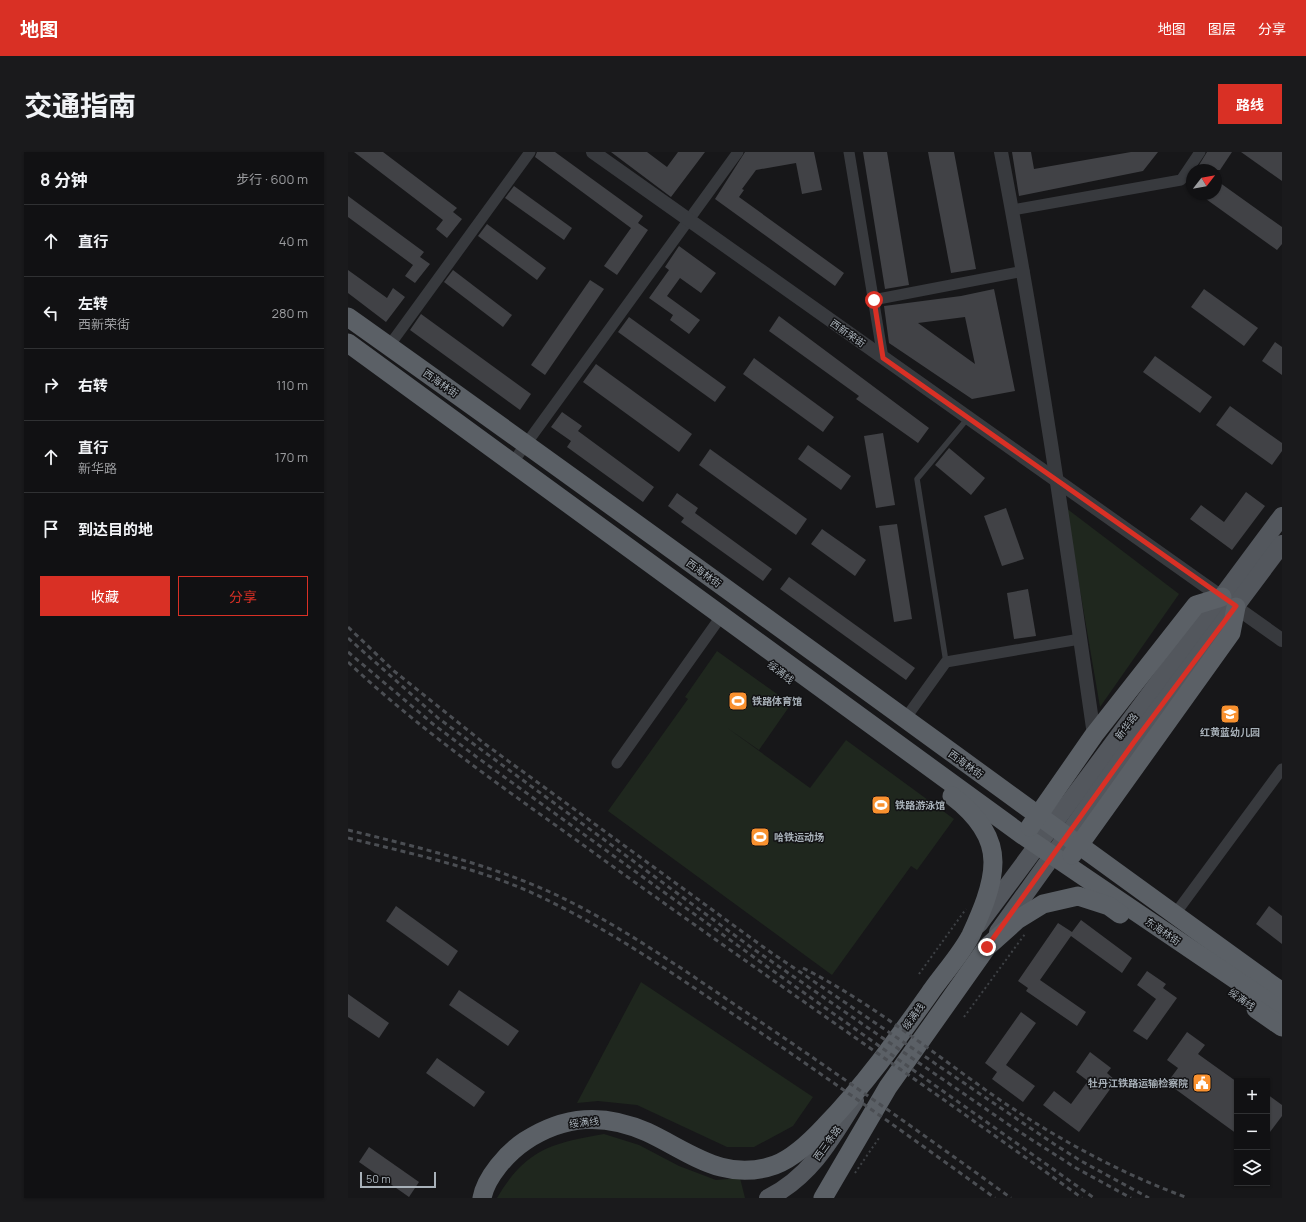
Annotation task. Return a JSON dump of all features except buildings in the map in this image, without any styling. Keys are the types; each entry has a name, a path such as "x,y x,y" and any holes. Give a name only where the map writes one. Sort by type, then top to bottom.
{"highway":[{"name":"西海林街","path":"348,317 526,444 1058,831"},
{"path":"348,343 1024,836 1094,735 1196,605 1229,602 1231,633 1065,865"},
{"name":"绥满线","path":"482,1198 496,1170 517,1147 542,1130 569,1122 597,1118 627,1125 648,1133 714,1166 730,1170 765,1168 777,1164 788,1158 812,1139 871,1075 970,936 986,895 993,861 989,840 980,822 961,803 778,670 751,647 725,617"},
{"name":"东海林街","path":"1058,831 1282,992"},
{"name":"东海林街","path":"1024,836 1282,1011"},
{"name":"绥满线","path":"823,1198 888,1087 987,947 1017,920 1043,904 1078,896 1109,906 1282,1027"}],"main road":[{"name":"新华路","path":"970,936 1128,737 1229,602 1282,516"},
{"path":"1229,602 1282,544"},
{"name":"新华路","path":"987,947 1128,737"},
{"name":"西三条路","path":"768,1198 786,1189 813,1163 833,1136 871,1075"},
{"name":"西三条路","path":"791,1198 801,1192 817,1176 888,1087"}],"street":[{"path":"389,346 530,152"},
{"name":"西新荣街","path":"593,152 1282,640"},
{"path":"513,462 738,152"},
{"path":"849,152 883,358"},
{"path":"1001,152 1024,271 1058,482 1094,735"},
{"path":"1012,210 1181,180 1200,152"},
{"path":"874,300 1024,271"},
{"path":"617,763 725,617"},
{"path":"905,719 946,662 1080,639"},
{"path":"1174,914 1282,769"}],"lane":[{"path":"946,662 917,479 968,418"}],"path":[{"path":"919,974 967,908"},
{"path":"964,1017 1024,934"},
{"path":"855,1174 879,1138"}],"shaded area":[{"path":"1066,508 1179,594 1100,707"},
{"name":"哈铁运动场","path":"717,651 791,704 759,750 726,727 810,788 846,740 954,819 917,870 911,866 832,975 608,811 688,699 685,697"},
{"path":"641,982 813,1097 793,1126 754,1147 727,1147 637,1105 598,1101 577,1103"},
{"path":"604,1134 639,1145 679,1166 716,1180 740,1178 745,1198 497,1198 507,1182 518,1169 541,1151 569,1141"}],"railway":[{"path":"348,627 394,671 485,744 766,949 1054,1144 1081,1161 1149,1198"},
{"path":"348,638 438,718 752,948 1015,1129 1076,1168 1131,1198"},
{"path":"348,652 433,724 478,758 769,968 1094,1198"},
{"path":"348,662 378,690 475,767 667,905 1082,1198"},
{"path":"348,830 450,856 501,872 550,892 598,917 667,959 769,1028 874,1100 1011,1198"},
{"path":"348,838 484,874 528,891 579,916 651,959 756,1029 995,1198"},
{"path":"803,968 855,997 1000,1100 1045,1129 1115,1167 1163,1189 1188,1198"}],"place":[{"name":"铁路体育馆","path":"738,701"},
{"name":"红黄蓝幼儿园","path":"1230,714"},
{"name":"铁路游泳馆","path":"881,805"},
{"name":"哈铁运动场","path":"760,837"},
{"name":"牡丹江铁路运输检察院","path":"1202,1083"}],"route":[{"path":"874,300 883,358 1236,606 1134,742 987,947"}]}
